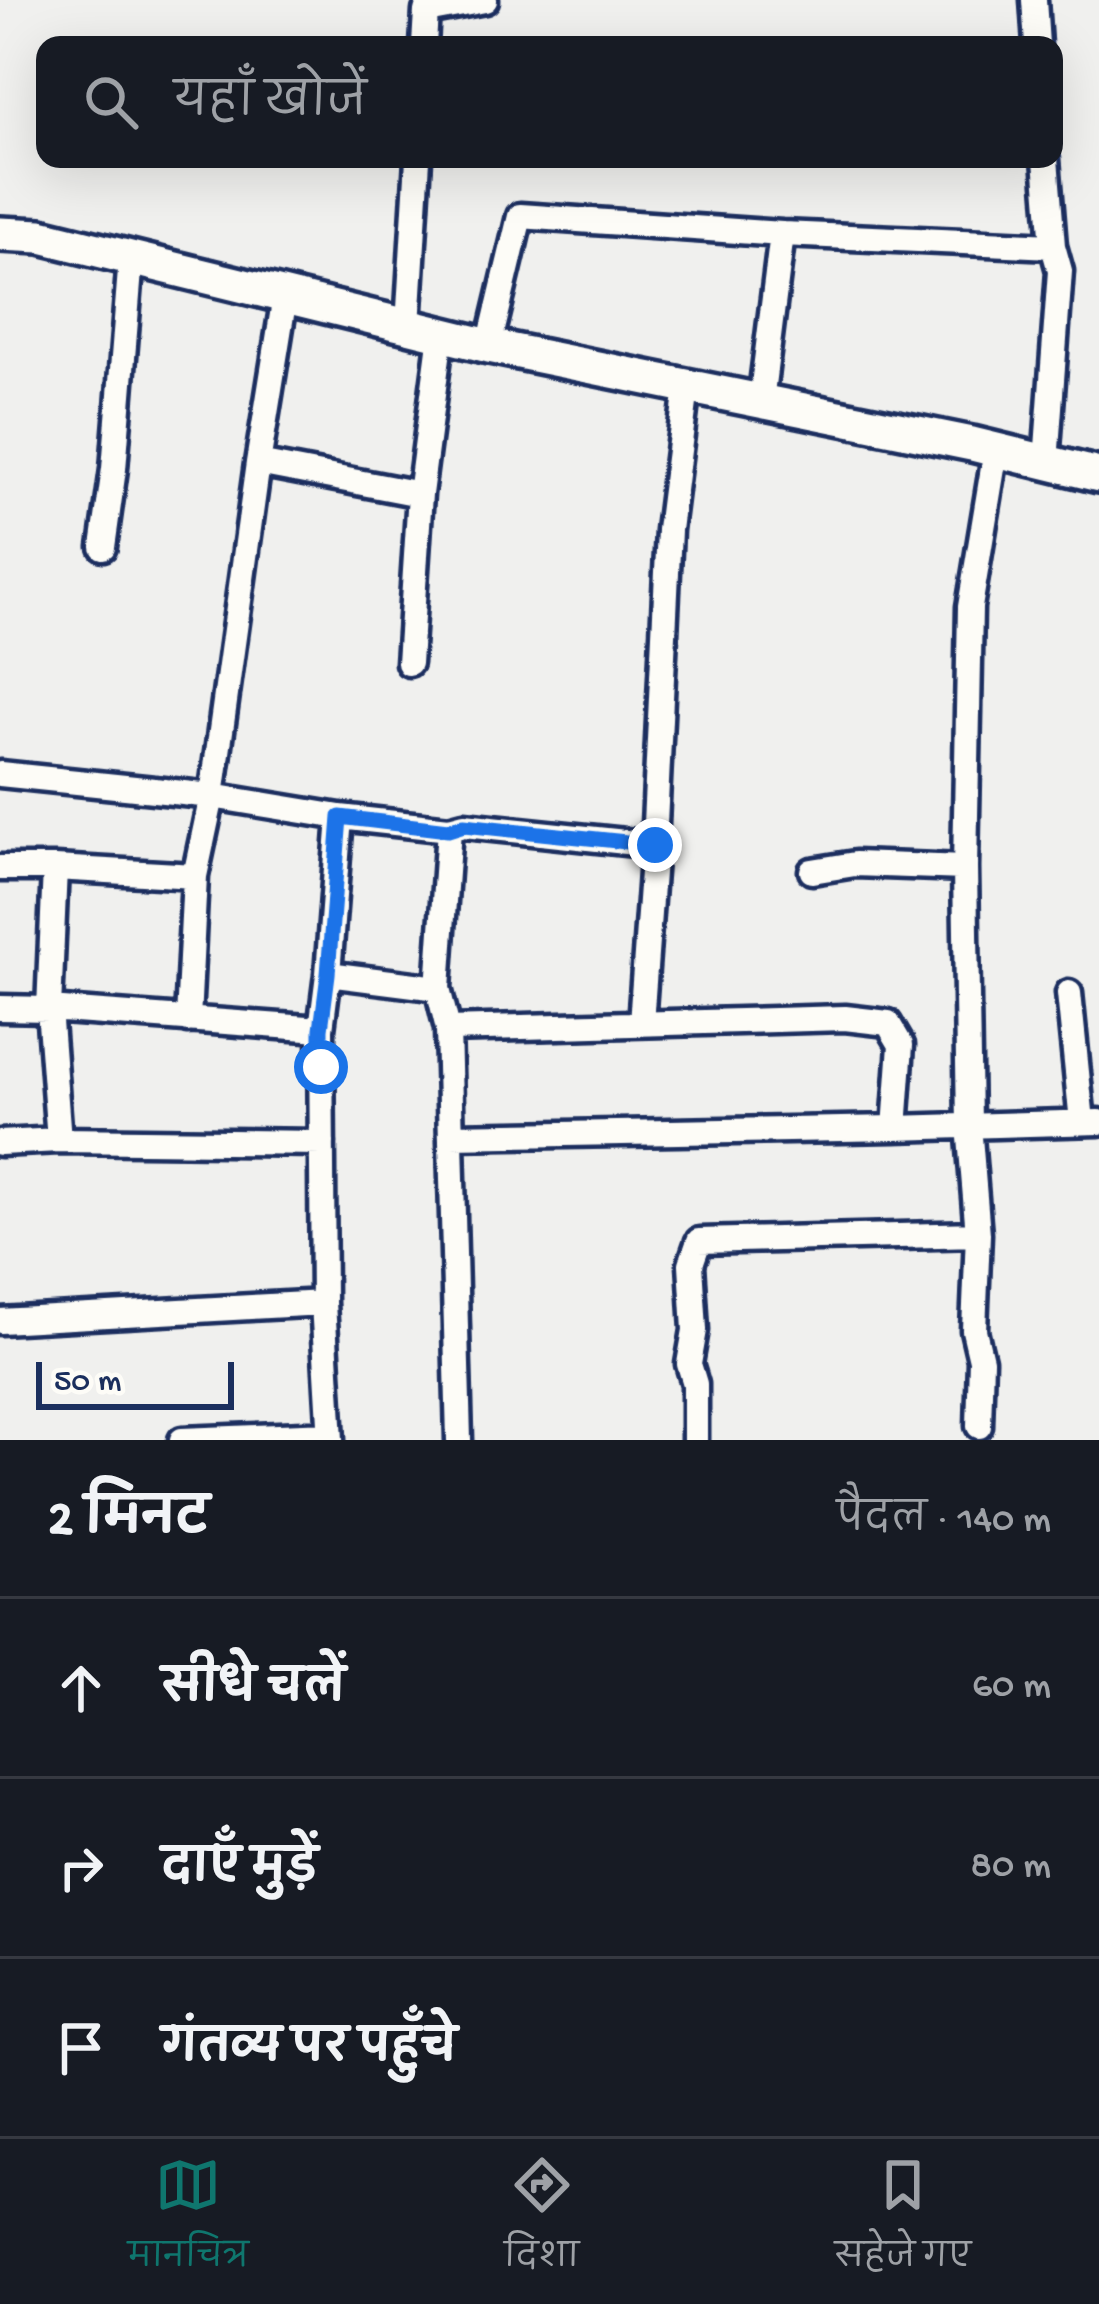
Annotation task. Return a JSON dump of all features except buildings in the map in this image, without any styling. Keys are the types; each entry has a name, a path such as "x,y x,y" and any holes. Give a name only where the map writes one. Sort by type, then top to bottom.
{"street":[{"path":"425,36 426,10 485,0"},
{"path":"1034,0 1036,36"},
{"path":"408,326 417,168"},
{"path":"1046,462 1060,271 1053,246 1047,168"},
{"path":"489,346 520,216 1053,246"},
{"path":"760,401 782,233"},
{"path":"0,234 41,236 489,346 1099,475"},
{"path":"103,547 131,258"},
{"path":"188,1020 195,876 212,796 285,296"},
{"path":"410,663 420,494 441,334"},
{"path":"641,1023 655,845 669,530 687,387"},
{"path":"979,1426 981,1360 974,1330 978,1234 969,1125 964,868 970,607 995,450"},
{"path":"258,463 420,494"},
{"path":"0,774 212,796 448,830 464,825 655,845"},
{"path":"182,1440 330,1437 322,1304 321,1029 340,817"},
{"path":"448,830 438,988 448,1029 459,1440"},
{"path":"812,871 855,864 964,868"},
{"path":"0,868 195,876"},
{"path":"55,868 49,1009 59,1140"},
{"path":"328,974 438,988"},
{"path":"451,1136 1090,1122 1070,993"},
{"path":"0,1009 321,1029"},
{"path":"448,1029 845,1018 888,1023 901,1045 895,1128"},
{"path":"0,1143 322,1143"},
{"path":"695,1440 694,1384 688,1364 695,1330 691,1264 699,1241 978,1234"},
{"path":"0,1321 322,1304"}],"route":[{"path":"321,1067 340,817 655,845"}]}
